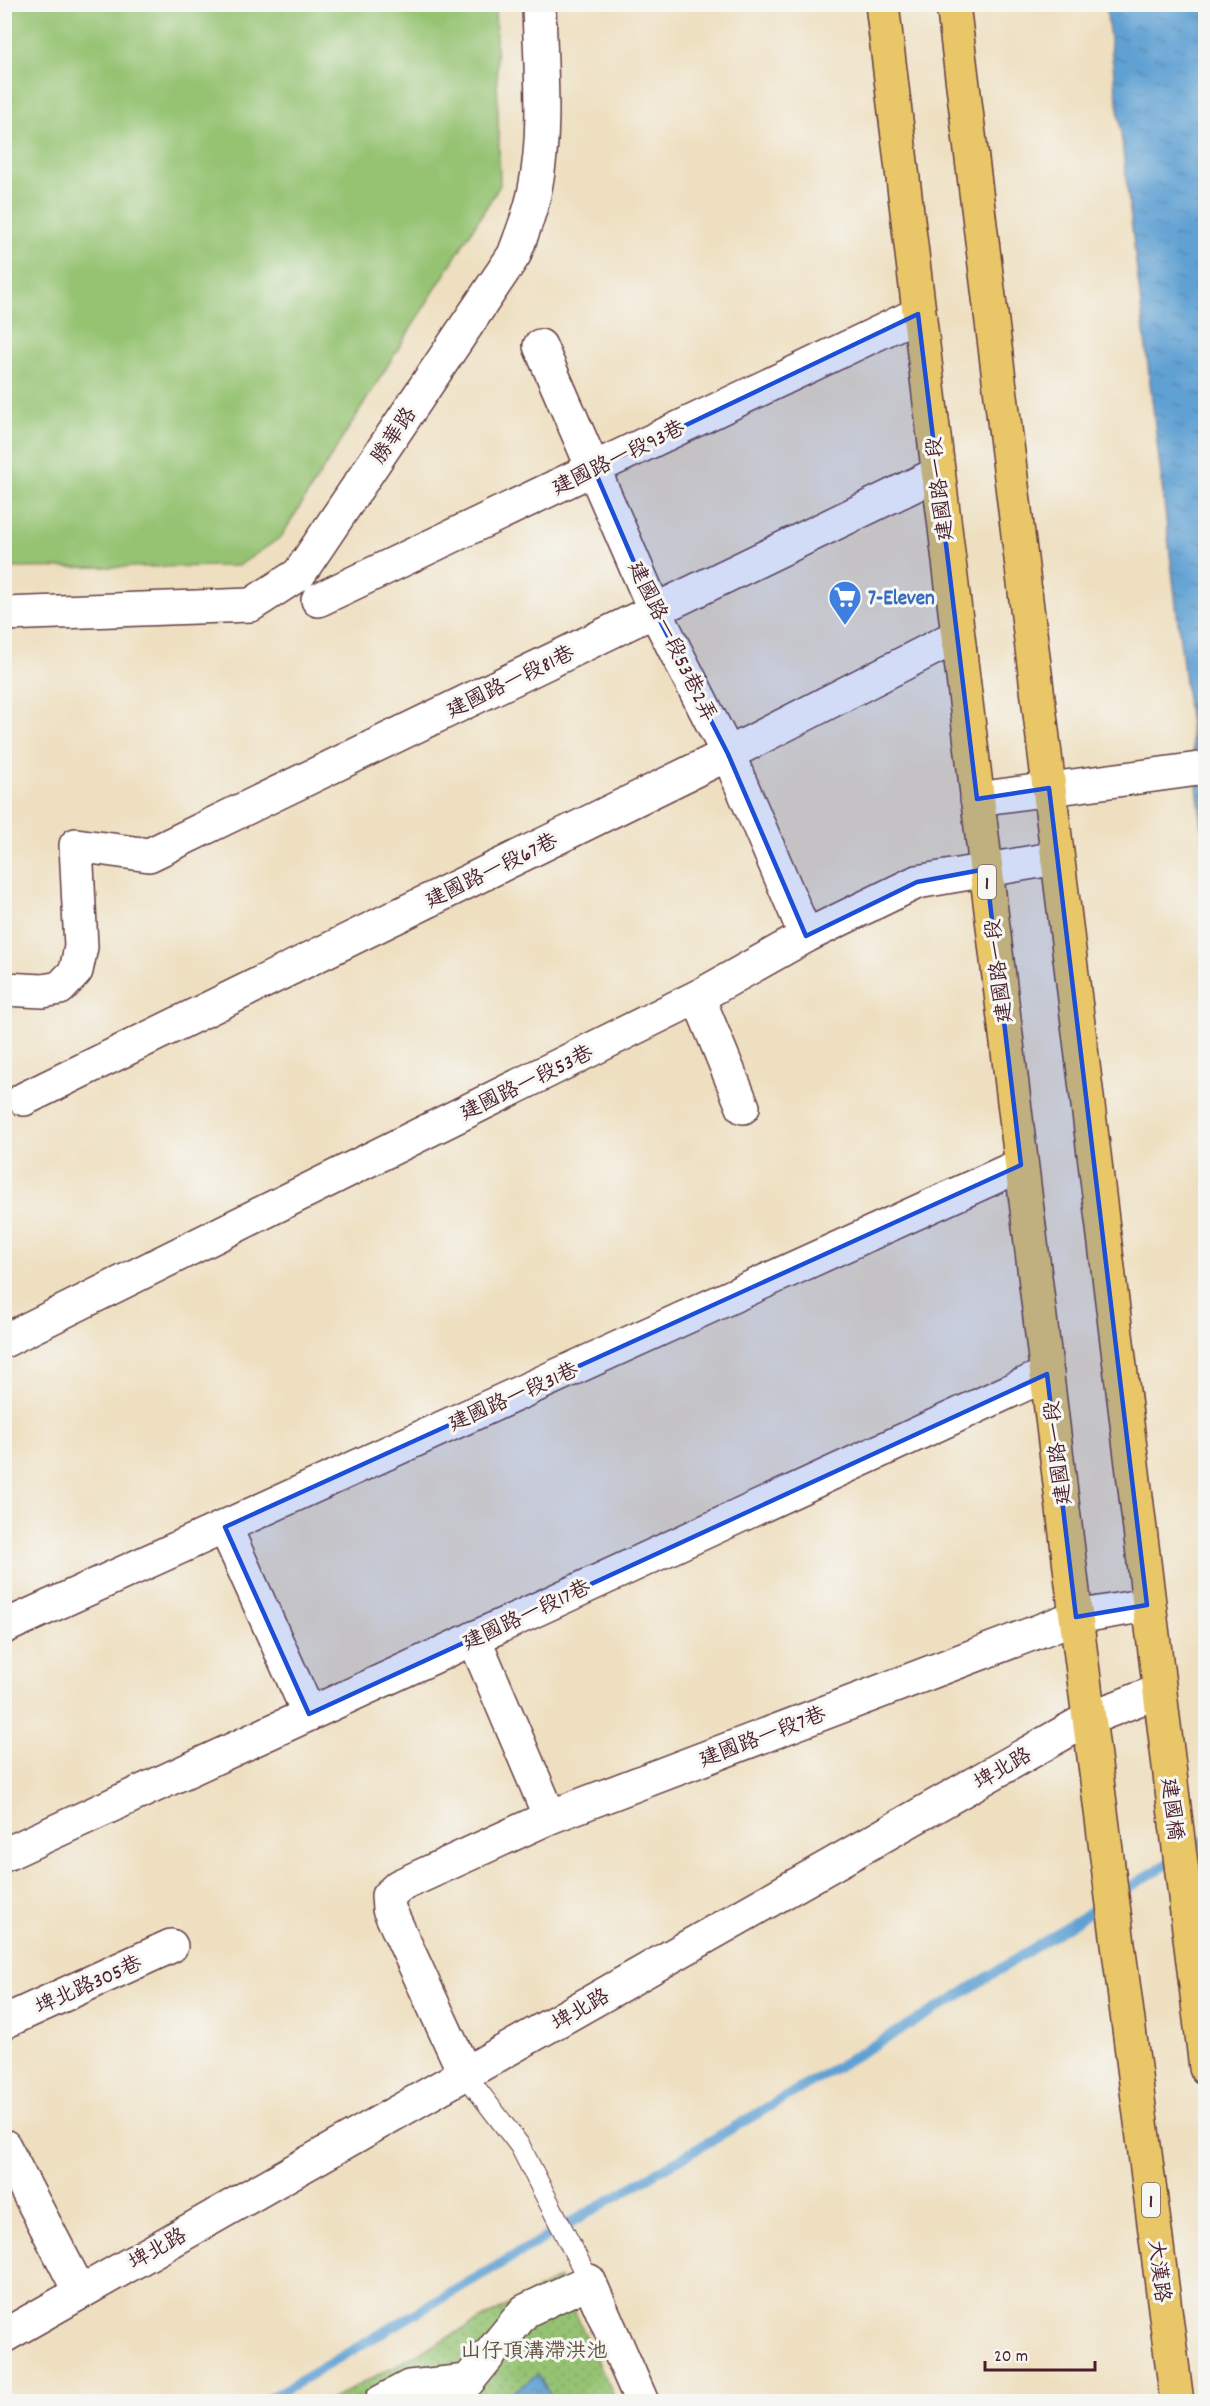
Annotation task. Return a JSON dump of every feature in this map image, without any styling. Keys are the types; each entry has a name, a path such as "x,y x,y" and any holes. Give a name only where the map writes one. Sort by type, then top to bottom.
{"main road":[{"name":"建國路一段","path":"882,4 1088,1719 1125,1998"},
{"path":"953,4 1159,1691"},
{"name":"建國橋","path":"1159,1691 1206,2068"},
{"name":"大漢路","path":"1125,1998 1177,2402"}],"street":[{"name":"勝華路","path":"4,614 252,605 299,574 514,255 534,194 541,146 539,4"},
{"name":"建國路一段93巷","path":"318,600 918,314"},
{"name":"建國路一段53巷2弄","path":"540,346 655,611 728,754 806,936"},
{"name":"建國路一段81巷","path":"4,989 43,992 60,988 76,971 81,947 76,845 149,855 937,474"},
{"name":"建國路一段67巷","path":"24,1099 728,754 957,636"},
{"path":"977,799 1206,768"},
{"name":"建國路一段53巷","path":"4,1341 698,997 806,936 917,882 1057,858"},
{"path":"698,997 743,1107"},
{"name":"建國路一段31巷","path":"4,1627 1021,1166"},
{"name":"建國路一段17巷","path":"4,1855 1047,1374"},
{"path":"225,1527 309,1714"},
{"name":"建國路一段7巷","path":"465,2074 389,1909 388,1896 399,1886 550,1817 1076,1617 1147,1605"},
{"path":"474,1638 550,1817"},
{"name":"埤北路","path":"4,2336 1088,1719 1159,1691"},
{"name":"埤北路305巷","path":"4,2022 171,1946"},
{"path":"4,2146 80,2292"},
{"path":"381,2402 408,2387 468,2381 525,2311 589,2281 642,2402"}],"lane":[{"path":"465,2074 520,2146 589,2281"}],"highlighted area":[{"path":"918,314 977,799 1049,788 1147,1605 1076,1617 1047,1374 309,1714 225,1527 1021,1165 986,869 917,882 806,936 728,754 655,611 594,469"}],"green space":[{"path":"4,5 495,5 500,185 281,537 238,566 5,568"},
{"name":"山仔頂溝滯洪池","path":"559,2278 616,2401 327,2402"}],"water":[{"path":"1106,5 1205,5 1205,855 1194,759"},
{"path":"538,2375 554,2401 499,2401"}],"waterway":[{"path":"264,2402 953,1999 1206,1839"}],"place":[{"name":"7-Eleven","path":"845,626"}]}
